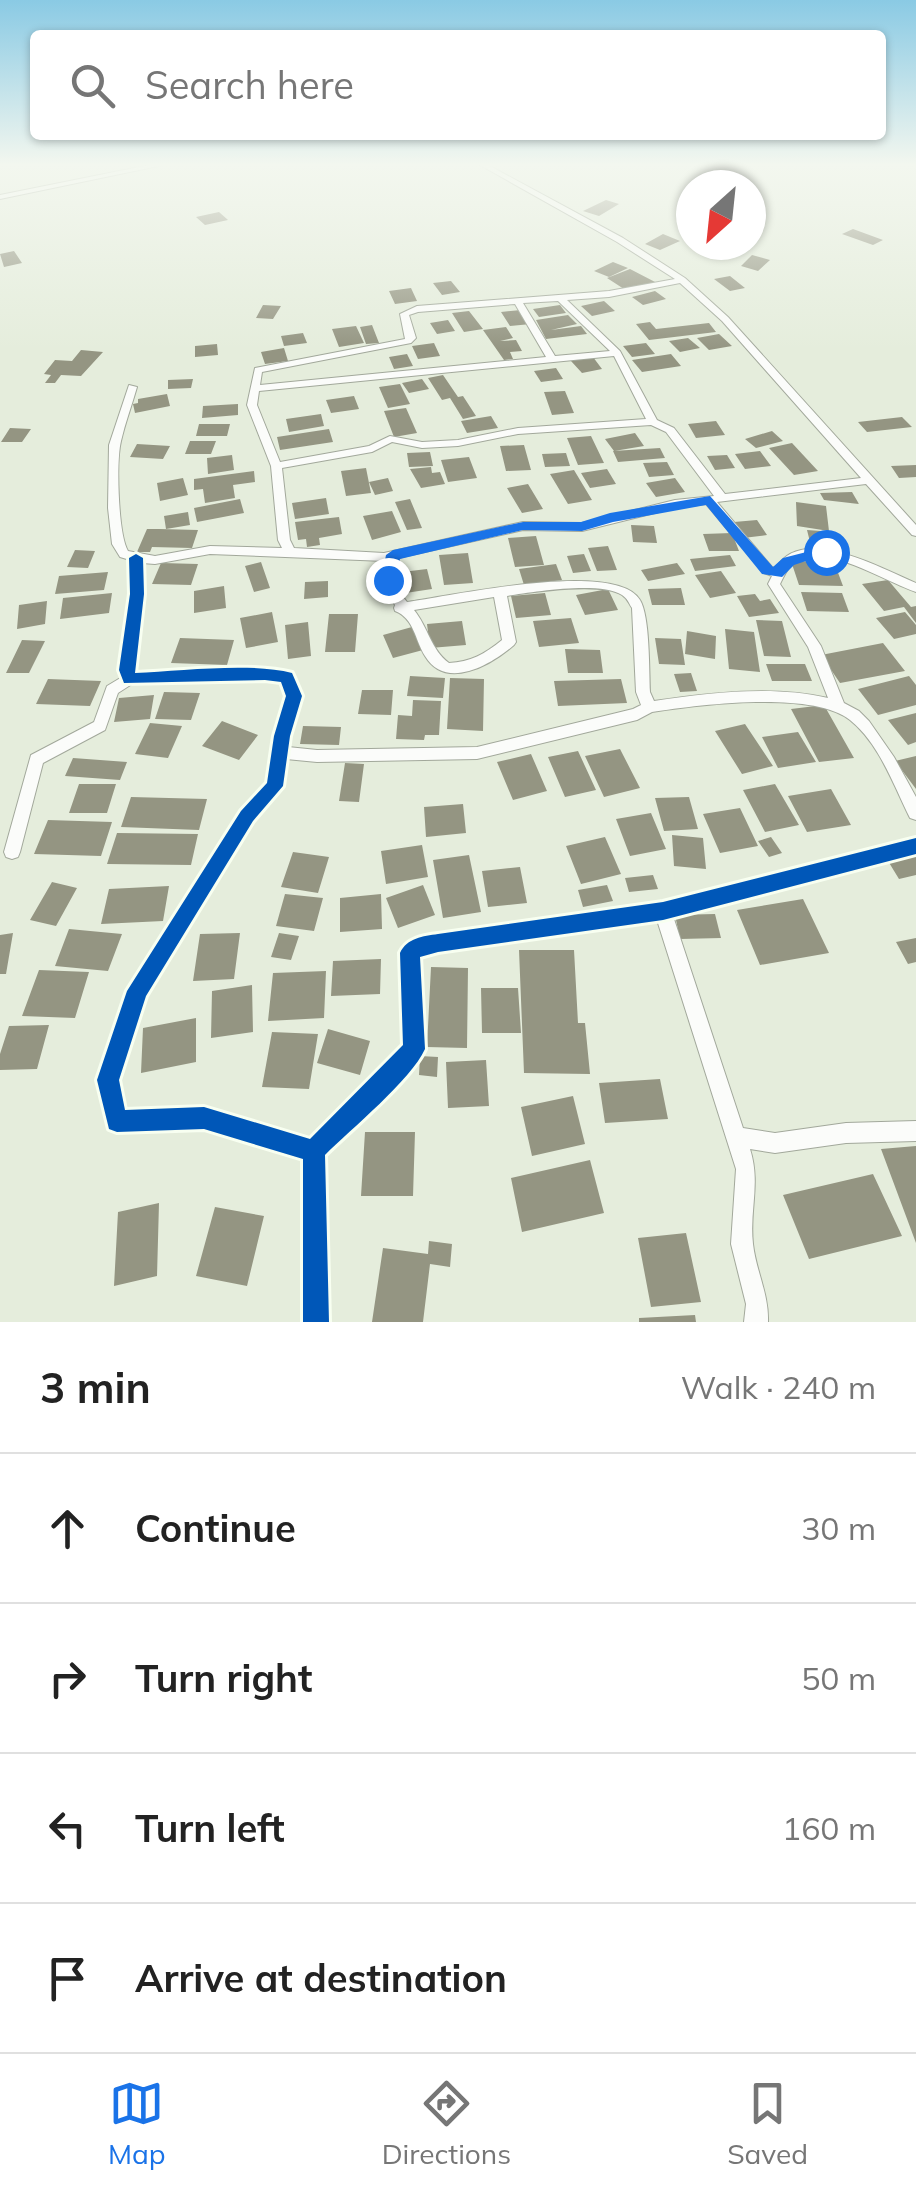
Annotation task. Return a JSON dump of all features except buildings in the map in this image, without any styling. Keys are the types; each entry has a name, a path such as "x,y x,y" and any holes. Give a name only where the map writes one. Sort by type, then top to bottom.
{"street":[{"path":"596,227 682,280 726,319 916,532"},
{"path":"290,553 284,540 276,466 255,419 258,370 408,342 411,338 404,314 408,311 609,294 682,280"},
{"path":"560,298 617,353 653,422"},
{"path":"518,300 552,358"},
{"path":"254,389 617,353"},
{"path":"132,387 114,445 114,508 118,544 124,554 136,558 155,560 210,550 393,555 523,526 582,527 610,518 716,500 868,480"},
{"path":"276,466 372,449 390,438 422,445 458,443 518,431 653,422 670,430 716,500 768,570 776,573"},
{"path":"838,706 814,646 774,584 776,573 788,562 826,552 842,554 916,588"},
{"path":"393,555 388,580 400,608 415,621 426,649 437,663 458,669 492,657 509,642 500,594"},
{"path":"130,679 127,670 134,623 136,558"},
{"path":"400,608 596,584 619,588 634,597 642,623 643,692 649,707"},
{"path":"12,852 36,759 100,726 112,690 130,679 287,676 294,696 274,786 247,816 137,991 108,1080 118,1122 204,1118 314,1151"},
{"path":"280,752 317,756 476,753 638,714 649,707 759,696 838,706 854,716 890,764 916,813"},
{"path":"316,1322 314,1151 387,1083 414,1049 410,954 420,946 663,911 916,846"},
{"path":"663,911 746,1170 742,1244 757,1304 756,1322"},
{"path":"736,1137 775,1143 846,1133 916,1131"}],"cycle path":[{"path":"136,558 137,594 129,679 265,674 287,677 294,696 282,736 275,786 247,816 137,991 108,1080 117,1121 204,1118 314,1151"},
{"path":"316,1322 314,1151 414,1049 410,953 420,946 438,943 663,911 916,846"}],"route":[{"path":"388,580 393,555 473,535 523,526 582,527 675,504 710,500 768,570 776,573 788,562 807,554 826,552"}]}
